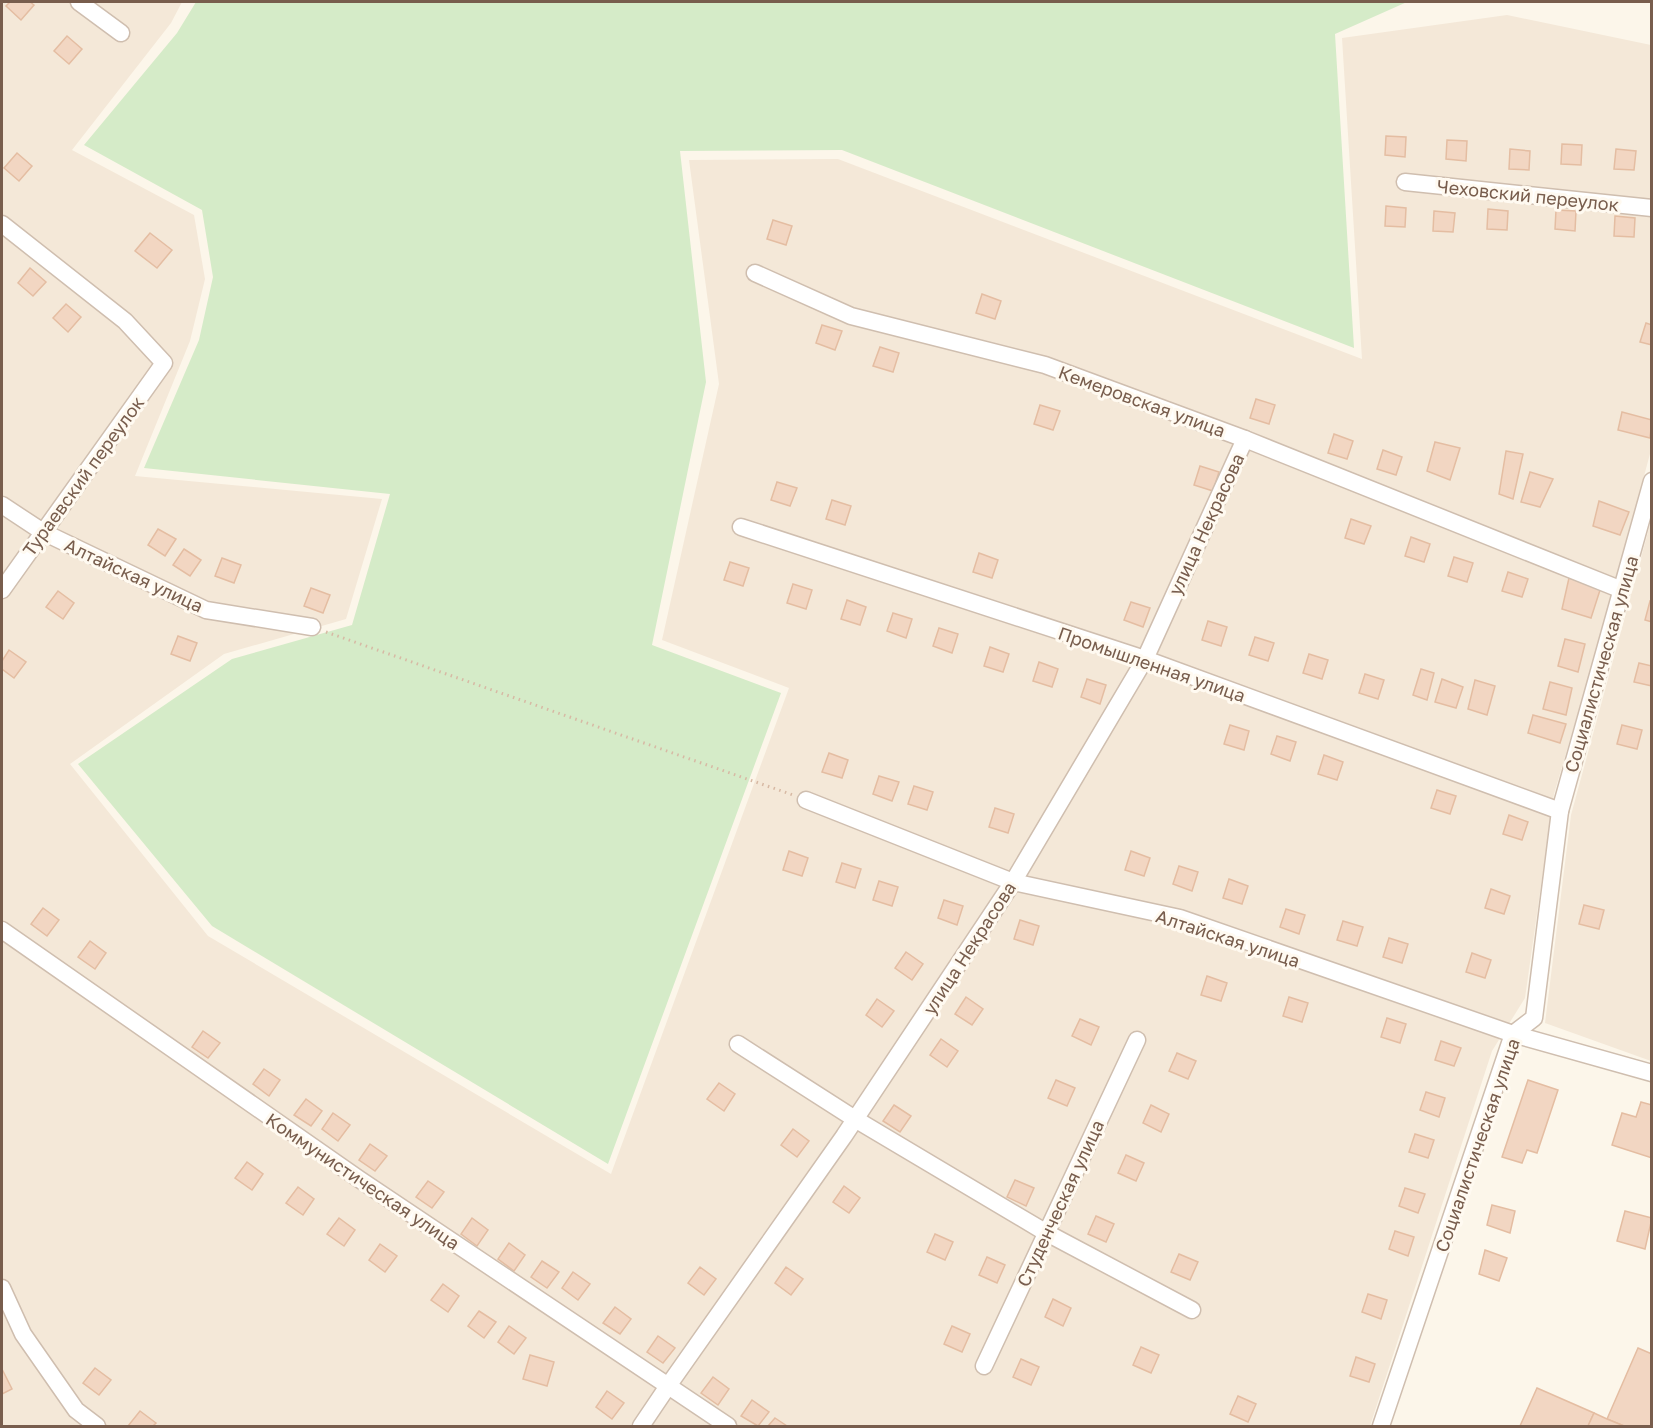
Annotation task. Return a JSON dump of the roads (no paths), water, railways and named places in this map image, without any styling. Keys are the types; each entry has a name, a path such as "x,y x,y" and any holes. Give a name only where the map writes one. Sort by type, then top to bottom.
{"street":[{"path":"79,2 121,33"},
{"name":"Чеховский переулок","path":"1405,182 1652,208"},
{"name":"Тураевский переулок","path":"2,224 125,321 164,363 2,590"},
{"name":"Кемеровская улица","path":"755,273 851,316 1046,365 1245,439 1622,590"},
{"name":"улица Некрасова","path":"641,1426 855,1119 1012,882 1145,659 1245,439"},
{"name":"Социалистическая улица","path":"1382,1426 1513,1034 1534,1018 1560,811 1652,481"},
{"name":"Алтайская улица","path":"2,505 43,532 206,610 312,627"},
{"name":"Промышленная улица","path":"741,527 1145,659 1560,811"},
{"name":"Алтайская улица","path":"806,800 1012,882 1180,918 1513,1034 1652,1073"},
{"name":"Коммунистическая улица","path":"2,930 359,1179 728,1426"},
{"name":"Студенческая улица","path":"984,1366 1137,1040"},
{"path":"738,1044 855,1119 1045,1232 1192,1310"},
{"path":"2,1288 23,1334 76,1410 97,1426"}]}
